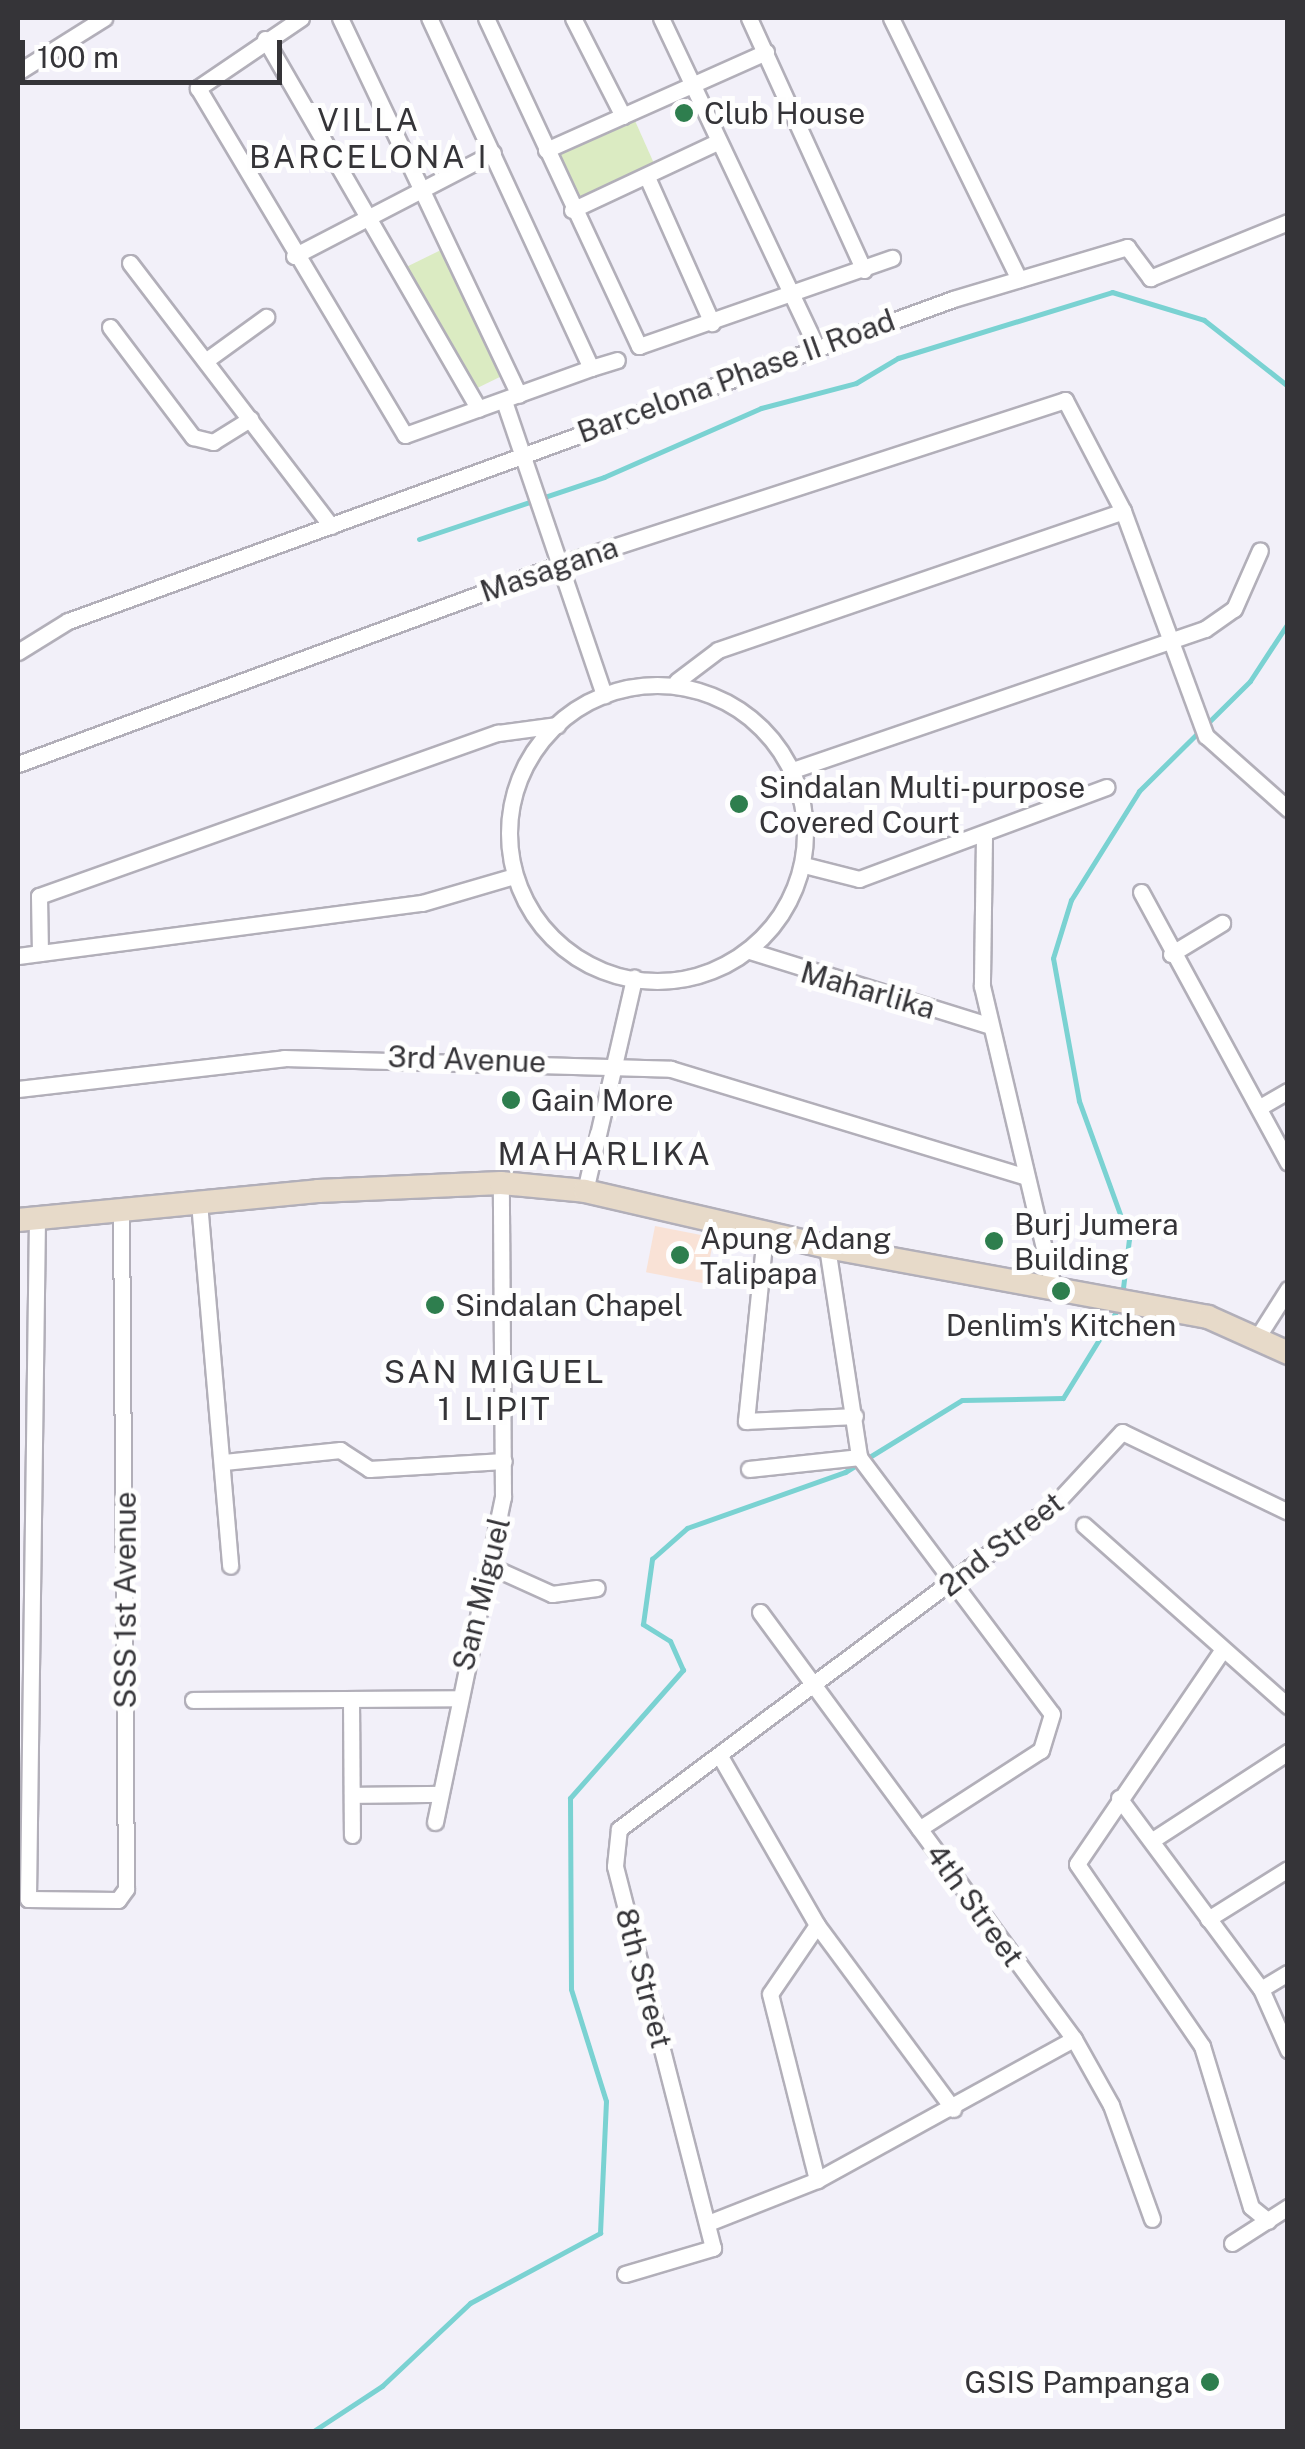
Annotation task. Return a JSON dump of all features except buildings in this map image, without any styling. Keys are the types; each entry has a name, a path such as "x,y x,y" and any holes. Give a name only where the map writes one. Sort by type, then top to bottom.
{"main road":[{"path":"27,1219 199,1202 500,1183 584,1191 827,1247 1052,1283 1158,1305 1257,1338 1288,1353"}],"street":[{"path":"18,72 104,18"},
{"path":"301,18 198,88 402,434 617,360"},
{"path":"340,18 511,398 520,454 604,695"},
{"path":"429,18 590,368"},
{"path":"486,18 572,210 640,346 892,258"},
{"path":"573,18 622,116"},
{"path":"661,18 716,142 816,346"},
{"path":"750,18 864,270"},
{"path":"891,18 1019,278"},
{"path":"265,39 478,409"},
{"path":"546,150 766,52"},
{"path":"572,210 716,142"},
{"path":"294,256 366,213 494,153"},
{"path":"646,177 712,323"},
{"name":"Barcelona Phase II Road","path":"18,652 68,621 952,299 1127,247 1150,278 1288,222"},
{"path":"130,263 208,359 330,526"},
{"path":"208,359 266,318"},
{"path":"110,327 193,438 213,442 250,419"},
{"name":"Masagana","path":"18,764 561,564 1049,401 1065,400 1123,511"},
{"path":"678,681 716,696 793,770 804,865 774,928 750,952 667,981 634,978 566,949 534,920 511,876 510,820 527,764 557,725 604,695 678,681 718,650 1123,511 1196,718 1206,736 1288,809"},
{"path":"793,770 1170,642 1234,609 1260,550"},
{"path":"40,953 39,896 498,733 557,725"},
{"path":"804,865 859,879 984,837 1106,787"},
{"name":"Maharlika","path":"984,837 988,1024 1052,1283"},
{"path":"18,956 422,903 511,876"},
{"path":"1141,892 1171,954 1288,1163"},
{"path":"1171,954 1222,923"},
{"name":"Maharlika","path":"750,952 988,1024"},
{"path":"584,1191 609,1063 634,978"},
{"name":"3rd Avenue","path":"18,1088 284,1058 609,1063 671,1068 1023,1176"},
{"path":"1260,1107 1288,1091"},
{"name":"San Miguel","path":"436,1822 454,1698 492,1567 504,1461 500,1183"},
{"path":"199,1202 230,1566"},
{"name":"SSS 1st Avenue","path":"27,1219 32,1901 118,1900 126,1889 121,1212"},
{"path":"765,1234 746,1420 855,1416"},
{"path":"827,1247 860,1458 949,1586 1052,1714 1052,1735 919,1828"},
{"path":"1257,1338 1288,1289"},
{"name":"2nd Street","path":"721,1758 1056,1503 1122,1432 1288,1512"},
{"path":"224,1462 340,1450 369,1469 504,1461"},
{"path":"749,1469 860,1458"},
{"path":"1084,1525 1221,1652 1288,1706"},
{"path":"492,1567 552,1594 597,1588"},
{"name":"4th Street","path":"760,1612 1074,2039 1111,2105 1152,2219"},
{"path":"1221,1652 1120,1798 1078,1873 1202,2046 1251,2207 1268,2220"},
{"path":"193,1700 454,1698"},
{"path":"351,1699 352,1835"},
{"path":"1154,1840 1288,1752"},
{"path":"721,1758 816,1925 954,2108"},
{"name":"8th Street","path":"625,2274 713,2248 612,1847 643,1810 721,1758"},
{"path":"352,1795 440,1794"},
{"path":"1120,1798 1261,1989 1288,2050"},
{"path":"1208,1919 1288,1869"},
{"path":"816,1925 770,1994 817,2180"},
{"path":"1261,1989 1288,1973"},
{"path":"708,2223 817,2180 1074,2039"},
{"path":"1232,2243 1288,2207"}],"shaded area":[{"name":"Apung Adang Talipapa","path":"655,1226 714,1237 705,1284 646,1272"}],"green space":[{"path":"632,114 657,170 574,207 549,151"},
{"path":"443,249 504,375 467,393 405,267"}],"waterway":[{"path":"419,539 604,477 761,408 856,383 898,358 1112,292 1204,320 1288,386"},
{"path":"1122,1296 1129,1239 1079,1101 1053,958 1071,900 1139,791 1250,681 1288,623"},
{"path":"312,2432 382,2386 470,2303 600,2233 606,2101 571,1989 570,1798 683,1670 670,1641 643,1624 652,1559 687,1528 845,1472 962,1400 1063,1398 1119,1307"}],"place":[{"name":"Club House","path":"684,113"},
{"name":"Sindalan Multi-purpose Covered Court","path":"739,804"},
{"name":"Gain More","path":"511,1100"},
{"name":"Burj Jumera Building","path":"994,1241"},
{"name":"Apung Adang Talipapa","path":"680,1255"},
{"name":"Denlim's Kitchen","path":"1061,1291"},
{"name":"Sindalan Chapel","path":"435,1305"},
{"name":"GSIS Pampanga","path":"1210,2382"}],"district":[{"name":"VILLA BARCELONA I","path":"369,140"},
{"name":"MAHARLIKA","path":"605,1154"},
{"name":"SAN MIGUEL 1 LIPIT","path":"495,1392"}]}
